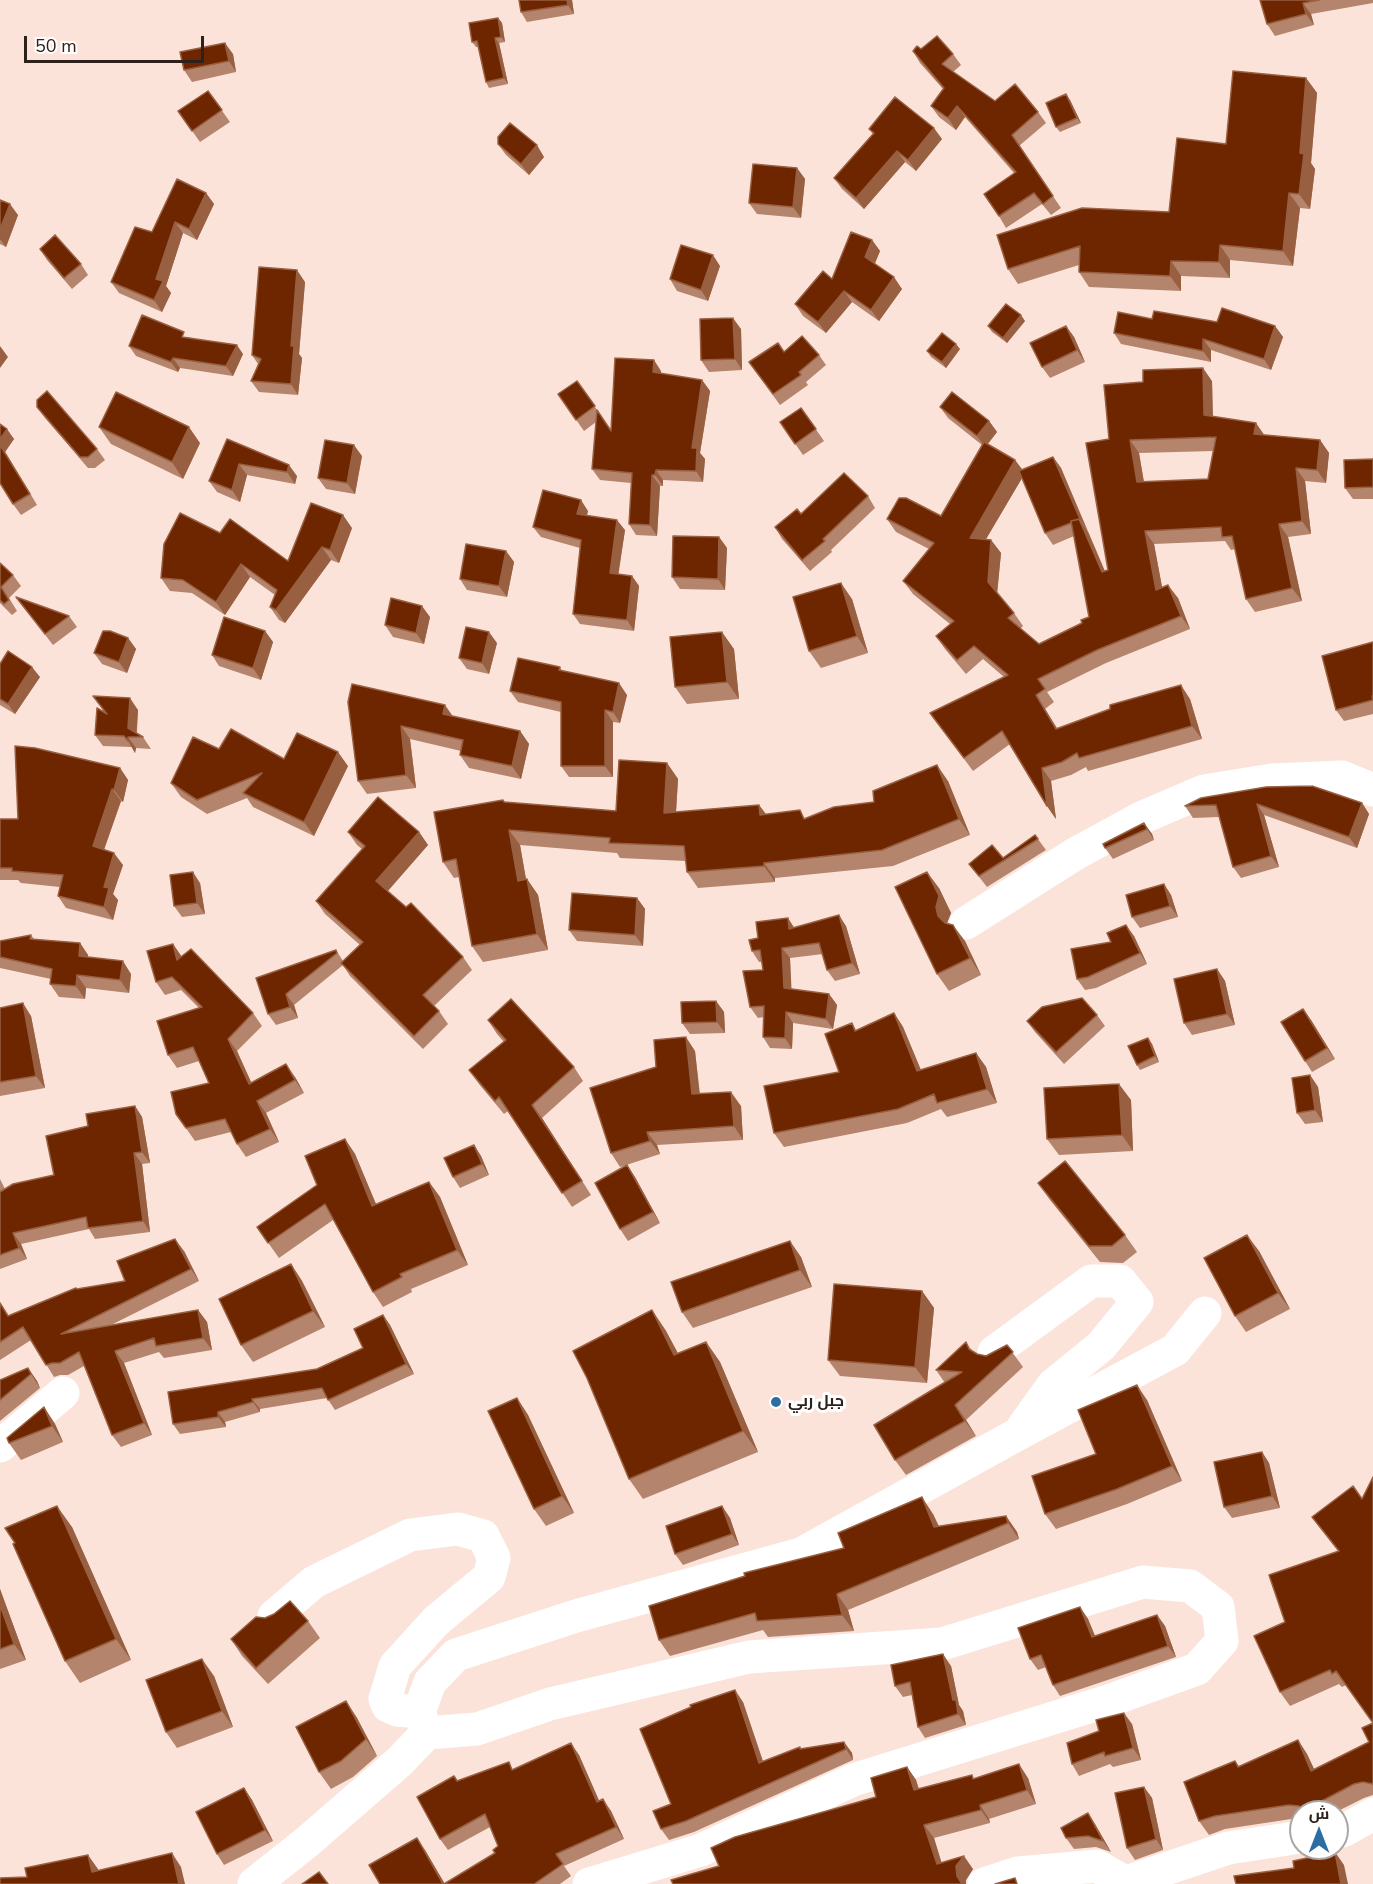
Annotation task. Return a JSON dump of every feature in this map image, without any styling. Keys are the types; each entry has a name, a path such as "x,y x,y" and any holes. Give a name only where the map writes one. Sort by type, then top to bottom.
{"street":[{"path":"966,923 1075,854 1141,818 1204,791 1272,780 1342,777 1373,790"},
{"path":"994,1352 1091,1281 1119,1281 1137,1302 1101,1346 1053,1385 1018,1434"},
{"path":"254,1884 332,1821 399,1762 423,1723 430,1682 456,1655 576,1616 801,1554 1174,1350 1205,1313"},
{"path":"0,1446 63,1393"},
{"path":"274,1616 314,1582 410,1535 459,1529 483,1536 494,1558 489,1577 436,1622 395,1665 385,1699 388,1706 423,1723 477,1729 550,1704 750,1657 942,1644 1143,1582 1190,1586 1218,1607 1222,1641 1197,1669 1108,1701 853,1780 701,1850 589,1884"},
{"path":"1349,1828 1373,1814"},
{"path":"984,1884 1018,1873 1097,1866 1123,1883 1228,1848 1289,1839"}],"building":[{"path":"519,0 567,0 568,5 521,12"},
{"path":"1260,0 1319,0 1303,3 1306,14 1267,24"},
{"path":"498,18 501,37 495,38 504,78 486,82 477,41 472,42 469,23"},
{"path":"937,36 953,54 942,64 995,101 1015,84 1038,112 1012,135 1053,196 1043,204 1034,193 999,216 984,194 1016,172 957,106 948,118 931,106 944,88 913,51 917,46 921,49"},
{"path":"225,43 229,61 184,70 180,52"},
{"path":"1233,71 1306,78 1300,153 1304,154 1299,194 1289,193 1283,251 1220,245 1219,262 1171,261 1170,276 1079,272 1080,246 1008,269 997,235 1082,208 1169,212 1177,138 1226,144"},
{"path":"208,91 222,110 192,131 178,111"},
{"path":"1066,94 1077,118 1056,127 1046,103"},
{"path":"895,97 934,128 908,160 897,151 856,198 834,178 874,133 869,129"},
{"path":"510,123 537,145 521,164 498,144 498,137"},
{"path":"753,164 797,168 793,207 749,203"},
{"path":"177,179 206,193 189,229 175,222 156,279 163,281 154,300 111,282 135,227 152,232"},
{"path":"0,200 10,204 0,229"},
{"path":"851,232 872,240 865,257 894,277 871,310 844,291 818,322 795,304 823,271 832,279"},
{"path":"55,235 81,264 64,278 40,249"},
{"path":"681,245 713,255 701,290 670,279"},
{"path":"259,267 297,270 291,346 294,346 291,384 251,381 261,359 252,355"},
{"path":"1006,304 1021,315 1003,338 988,326"},
{"path":"1222,308 1275,326 1264,359 1203,339 1203,351 1114,333 1118,312 1152,319 1154,311 1217,322"},
{"path":"142,315 184,332 182,337 237,345 226,366 173,358 171,362 129,346"},
{"path":"733,318 735,359 701,360 700,319"},
{"path":"1066,326 1077,350 1042,367 1030,343"},
{"path":"942,333 956,344 942,362 927,351"},
{"path":"802,336 819,355 799,372 801,375 773,394 749,362 778,343 784,352"},
{"path":"615,358 654,360 653,372 702,380 692,448 697,448 696,471 656,470 655,475 652,475 650,525 629,524 632,473 592,469 597,410 611,431"},
{"path":"1203,368 1204,415 1256,423 1254,434 1320,440 1317,470 1296,468 1302,521 1279,524 1292,588 1246,599 1232,536 1222,537 1221,527 1145,531 1156,590 1168,585 1181,616 1097,650 1038,679 1045,689 1036,695 1056,729 1110,709 1110,705 1181,685 1192,726 1079,758 1077,753 1062,762 1042,768 1047,806 1002,731 964,758 930,713 1008,675 974,646 957,660 936,636 954,621 903,581 934,543 887,519 899,498 906,498 941,516 984,442 1015,460 970,538 991,540 988,582 1014,613 1008,618 1039,644 1082,623 1081,620 1089,617 1071,521 1079,519 1102,572 1108,570 1086,443 1109,439 1104,385 1143,382 1143,370","holes":["1216,437 1208,479 1137,482 1130,440"]},
{"path":"577,381 595,406 576,420 558,394"},
{"path":"47,391 97,449 88,457 80,457 37,407 37,400"},
{"path":"116,392 189,427 172,462 99,427"},
{"path":"952,392 989,421 977,436 940,407"},
{"path":"801,408 816,429 795,444 780,422"},
{"path":"0,424 7,429 0,439"},
{"path":"227,439 289,465 287,472 239,464 232,490 209,481"},
{"path":"325,440 354,445 347,483 318,478"},
{"path":"0,445 30,494 13,504 0,483"},
{"path":"1053,457 1080,519 1045,533 1019,471"},
{"path":"1373,459 1373,487 1345,488 1344,460"},
{"path":"844,473 868,496 823,539 825,541 802,560 775,527 797,509 801,514"},
{"path":"543,490 581,500 577,514 617,520 610,573 632,576 627,620 573,614 581,540 533,527"},
{"path":"311,503 343,515 330,550 322,547 276,610 270,607 277,590 241,564 216,602 183,580 161,578 164,544 180,513 220,533 230,519 288,561"},
{"path":"673,536 719,537 718,579 672,577"},
{"path":"466,544 506,551 499,586 460,579"},
{"path":"0,563 13,575 1,587 9,600 4,604 0,600"},
{"path":"841,583 857,636 809,651 793,597"},
{"path":"16,597 69,616 45,634"},
{"path":"391,598 422,606 416,633 385,625"},
{"path":"224,617 265,631 253,668 212,655"},
{"path":"466,627 489,632 482,663 459,658"},
{"path":"103,631 110,631 128,638 119,662 94,653"},
{"path":"722,632 727,682 675,687 670,637"},
{"path":"1373,642 1373,700 1336,710 1322,656"},
{"path":"8,651 32,667 8,704 0,699 0,664"},
{"path":"518,658 619,683 613,712 605,710 605,766 561,766 561,702 510,691"},
{"path":"352,684 445,705 443,714 520,731 512,766 460,755 463,740 401,726 406,775 358,781 348,702"},
{"path":"93,696 130,698 128,728 143,737 128,737 128,741 124,736 95,735 97,708 107,714"},
{"path":"231,729 284,759 297,733 338,752 304,822 243,793 262,773 197,800 171,783 193,737 219,749"},
{"path":"15,746 35,748 120,768 93,846 114,853 104,887 109,888 104,907 58,896 63,875 0,868 0,819 18,819"},
{"path":"619,760 667,763 664,813 759,805 760,815 800,810 804,819 834,807 874,802 873,791 937,765 959,819 882,850 764,863 764,866 687,872 684,846 609,843 610,838 509,830 518,881 527,879 537,934 472,946 456,859 443,862 434,812 503,800 504,802 616,811"},
{"path":"1312,786 1362,803 1349,837 1257,804 1271,856 1233,867 1216,805 1185,806 1201,798 1266,787"},
{"path":"378,797 419,832 376,881 406,907 411,903 463,957 423,995 439,1011 414,1036 341,963 363,942 316,901 365,846 348,832"},
{"path":"1144,823 1147,829 1105,848 1103,844"},
{"path":"1035,835 1038,839 979,876 969,864 992,845 1003,858"},
{"path":"193,872 197,903 174,906 170,875"},
{"path":"927,872 939,896 936,907 938,916 945,923 953,925 970,958 937,974 895,887"},
{"path":"1164,884 1170,906 1132,917 1126,895"},
{"path":"572,893 637,898 635,935 569,930"},
{"path":"839,915 852,963 827,970 819,943 782,948 784,988 829,994 826,1019 786,1012 785,1038 763,1037 764,1006 750,1007 743,971 763,970 760,950 752,951 749,940 758,938 756,922 788,918 789,929"},
{"path":"1126,925 1140,953 1088,977 1077,979 1071,949 1111,942 1107,933"},
{"path":"31,935 30,939 80,943 79,956 123,961 120,980 77,975 76,986 50,984 52,969 0,957 0,941"},
{"path":"173,944 177,960 191,949 253,1013 228,1039 249,1084 286,1064 295,1080 257,1101 270,1129 237,1144 225,1119 186,1128 176,1114 171,1092 209,1083 193,1047 168,1055 157,1021 202,1007 172,977 156,982 147,951"},
{"path":"336,950 337,953 286,994 290,1007 268,1014 256,978"},
{"path":"1217,969 1227,1014 1184,1023 1174,979"},
{"path":"1082,998 1097,1015 1056,1052 1027,1021 1042,1007"},
{"path":"511,999 574,1067 532,1105 582,1181 562,1193 499,1097 495,1101 469,1070 506,1040 488,1020"},
{"path":"716,1001 717,1022 682,1023 681,1002"},
{"path":"23,1003 36,1076 0,1082 0,1008"},
{"path":"1303,1009 1327,1048 1305,1061 1281,1022"},
{"path":"894,1013 917,1071 976,1053 987,1089 937,1103 934,1094 898,1109 774,1133 764,1086 839,1072 825,1034 852,1023 855,1031"},
{"path":"686,1037 692,1094 731,1092 734,1126 647,1132 650,1141 611,1153 590,1088 656,1067 654,1040"},
{"path":"1148,1038 1155,1056 1137,1065 1128,1046"},
{"path":"1310,1075 1315,1110 1297,1113 1292,1078"},
{"path":"1119,1084 1122,1135 1047,1139 1044,1088"},
{"path":"135,1106 142,1152 134,1153 143,1221 88,1228 86,1217 13,1233 19,1248 0,1255 0,1192 13,1184 54,1175 46,1136 88,1126 86,1114"},
{"path":"345,1139 372,1206 429,1182 457,1250 400,1274 402,1277 373,1292 325,1204 268,1243 257,1227 317,1185 305,1156"},
{"path":"474,1145 482,1164 453,1177 444,1158"},
{"path":"1065,1161 1125,1235 1112,1246 1089,1246 1038,1183"},
{"path":"627,1165 653,1212 620,1229 595,1183"},
{"path":"1247,1235 1278,1293 1235,1316 1204,1258"},
{"path":"175,1239 191,1269 61,1334 198,1310 203,1338 156,1346 154,1338 115,1351 144,1423 112,1435 79,1352 60,1363 46,1365 23,1327 0,1342 0,1303 8,1316 76,1288 125,1281 117,1261"},
{"path":"790,1241 800,1270 682,1312 671,1282"},
{"path":"291,1264 313,1311 241,1345 219,1299"},
{"path":"834,1284 922,1291 915,1367 828,1360"},
{"path":"652,1310 674,1355 706,1342 743,1431 629,1479 587,1378 573,1351"},
{"path":"383,1315 406,1364 328,1400 322,1388 252,1399 253,1402 218,1412 218,1417 173,1424 168,1392 317,1369 363,1348 354,1329"},
{"path":"966,1342 969,1349 986,1356 1007,1345 1013,1352 955,1405 965,1421 895,1460 874,1425 962,1372 936,1370"},
{"path":"28,1368 31,1374 0,1400 0,1380"},
{"path":"1137,1385 1172,1466 1117,1489 1045,1514 1032,1476 1096,1454 1078,1410"},
{"path":"517,1398 562,1496 534,1509 488,1411"},
{"path":"44,1407 52,1426 9,1443 7,1438"},
{"path":"1262,1452 1272,1496 1224,1507 1214,1462"},
{"path":"1373,1477 1373,1723 1336,1671 1332,1674 1330,1670 1280,1692 1254,1636 1285,1622 1269,1575 1339,1551 1312,1517 1353,1486 1362,1499"},
{"path":"922,1497 934,1527 1006,1516 1008,1523 837,1594 842,1615 757,1621 755,1613 659,1640 649,1606 745,1576 744,1573 844,1548 838,1533"},
{"path":"57,1506 116,1639 65,1661 13,1544 15,1543 5,1528"},
{"path":"722,1506 732,1534 675,1554 666,1526"},
{"path":"290,1601 308,1621 256,1668 231,1639 256,1617 265,1618 274,1614"},
{"path":"0,1605 14,1644 0,1649"},
{"path":"1080,1607 1092,1637 1157,1615 1168,1646 1053,1685 1041,1655 1030,1659 1018,1628"},
{"path":"943,1654 958,1714 918,1727 910,1682 895,1686 891,1665"},
{"path":"202,1659 222,1711 166,1732 146,1680"},
{"path":"735,1690 759,1763 800,1747 800,1749 844,1742 846,1749 686,1821 661,1829 653,1811 671,1804 640,1729 691,1707 690,1705"},
{"path":"346,1701 366,1739 341,1761 319,1772 296,1727"},
{"path":"1124,1713 1133,1748 1105,1756 1104,1752 1072,1764 1067,1743 1099,1731 1096,1720"},
{"path":"1373,1723 1373,1784 1363,1782 1354,1784 1324,1800 1289,1800 1289,1805 1215,1816 1199,1821 1184,1782 1235,1761 1238,1767 1298,1740 1311,1771 1369,1742 1362,1728"},
{"path":"571,1743 597,1802 603,1799 616,1827 556,1854 563,1864 534,1884 444,1884 495,1853 493,1850 498,1846 485,1814 440,1839 417,1797 454,1776 457,1781 509,1762 512,1770"},
{"path":"1019,1764 1027,1790 980,1805 981,1810 924,1825 937,1864 964,1856 956,1866 957,1876 962,1884 673,1884 671,1880 719,1866 711,1848 735,1837 876,1797 871,1778 907,1767 914,1790 972,1775 973,1779"},
{"path":"1144,1787 1156,1839 1127,1848 1115,1793"},
{"path":"244,1788 265,1830 217,1854 196,1812"},
{"path":"1088,1813 1103,1841 1088,1836 1066,1838 1061,1828"},
{"path":"417,1838 443,1884 380,1884 369,1865"},
{"path":"172,1853 179,1884 0,1884 0,1878 27,1877 25,1868 88,1855 92,1872"},
{"path":"1336,1860 1341,1884 1236,1884 1234,1876 1294,1868 1293,1861"},
{"path":"319,1872 328,1884 302,1884"},
{"path":"1015,1878 1017,1884 995,1884"}],"place":[{"name":"جبل ربي","path":"776,1402"}]}
